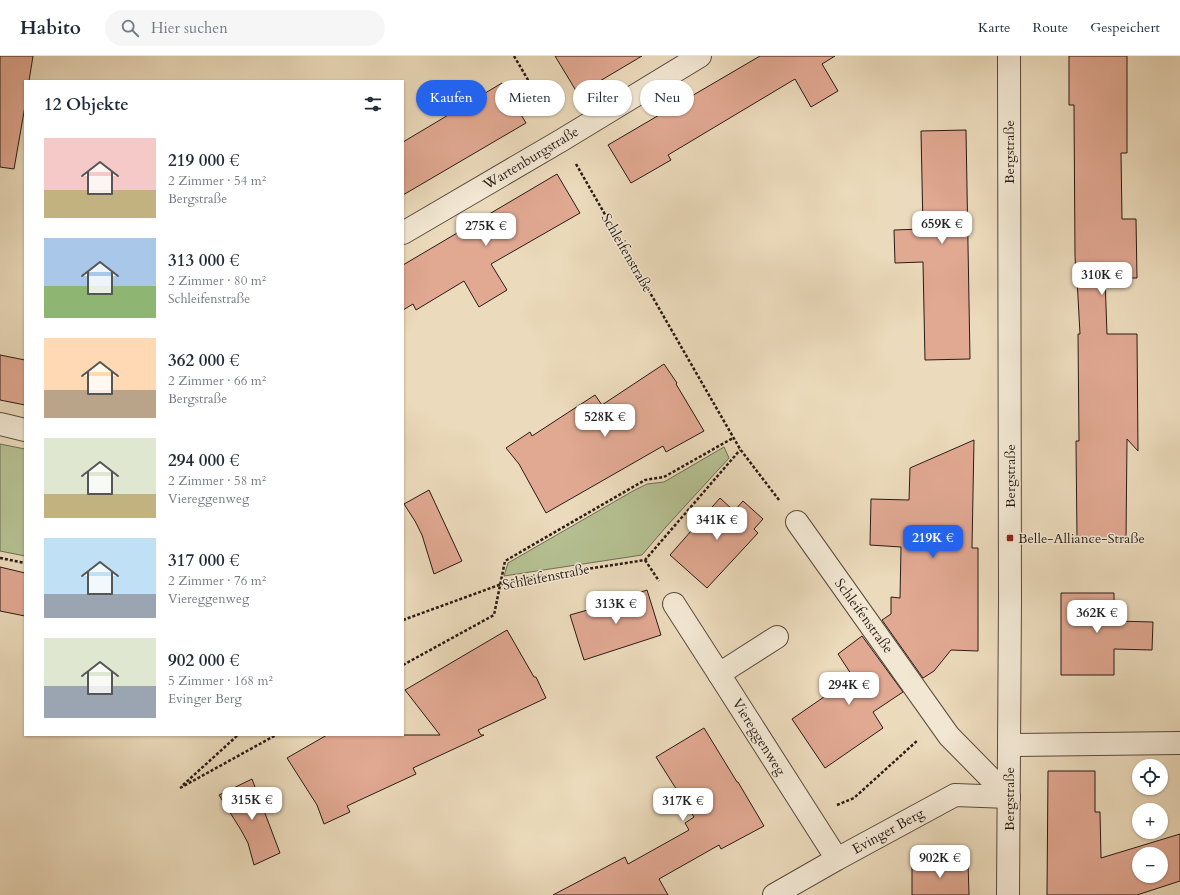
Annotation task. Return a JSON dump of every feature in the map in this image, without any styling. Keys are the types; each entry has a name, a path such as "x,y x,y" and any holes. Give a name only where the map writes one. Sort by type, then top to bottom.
{"street":[{"name":"Wartenburgstraße","path":"404,232 562,140 700,56"},
{"name":"Bergstraße","path":"1008,895 1010,746 1009,56"},
{"path":"0,424 24,430"},
{"name":"Schleifenstraße","path":"797,522 949,736 1009,797"},
{"path":"674,604 719,674 777,637"},
{"name":"Viereggenweg","path":"719,674 837,859"},
{"path":"1010,746 1180,743"},
{"name":"Evinger Berg","path":"774,895 955,795 1009,797"}],"path":[{"name":"Schleifenstraße","path":"514,56 733,438 797,522"},
{"path":"404,664 494,615 505,561 645,480 664,477 733,438"},
{"name":"Schleifenstraße","path":"404,620 510,581 645,560 740,449"},
{"path":"0,558 24,563"},
{"path":"808,815 854,798 939,721"},
{"path":"237,736 180,788 274,736"}],"green space":[{"path":"0,444 24,449 24,556 0,551"},
{"path":"724,447 729,458 642,555 504,576 508,563 633,491 647,484 664,482"}],"building":[{"path":"0,56 33,56 29,80 24,80 24,112 14,169 0,167"},
{"path":"555,56 642,56 602,80 573,80 573,86"},
{"path":"760,56 835,56 822,64 838,91 811,107 795,79 668,155 671,160 631,183 608,145 658,116 694,116 694,95"},
{"path":"1069,56 1127,56 1127,153 1121,153 1122,219 1136,219 1137,278 1105,278 1107,334 1137,334 1138,451 1127,439 1126,540 1077,540 1076,441 1079,441 1078,334 1080,334 1075,255 1074,105 1069,105"},
{"path":"495,87 495,116 522,116 526,123 404,194 404,141 447,116 487,116 487,92"},
{"path":"966,130 970,359 925,360 923,262 895,263 894,230 923,229 921,131"},
{"path":"557,174 580,213 491,264 507,290 479,307 464,281 416,310 413,304 404,309 404,264"},
{"path":"0,355 24,360 24,405 0,400"},
{"path":"664,364 677,383 676,384 704,431 666,452 663,446 546,513 519,464 506,448 530,432 532,436 595,395 602,405"},
{"path":"974,440 972,548 978,548 978,651 951,650 934,671 923,678 882,620 891,614 891,597 900,598 901,547 870,545 871,499 909,500 910,468"},
{"path":"429,490 462,561 434,574 422,535 404,504"},
{"path":"720,498 734,511 743,501 763,519 754,529 758,533 707,588 670,555"},
{"path":"0,567 24,573 24,616 0,611"},
{"path":"647,590 661,635 584,660 570,615 612,603 611,602"},
{"path":"1061,593 1114,593 1114,621 1153,622 1152,650 1114,649 1114,675 1061,675"},
{"path":"507,630 534,677 536,677 546,698 478,730 481,735 484,735 413,768 416,774 347,806 350,812 324,824 317,805 287,758 325,736 440,735 405,690"},
{"path":"862,636 903,692 873,712 883,728 825,768 792,719 853,677 838,654"},
{"path":"704,728 764,826 721,849 719,845 659,879 668,895 553,895 625,857 628,864 689,830 685,823 694,817 656,757"},
{"path":"1048,771 1095,771 1095,812 1100,812 1101,858 1132,849 1132,883 1168,883 1168,847 1137,847 1168,839 1168,838 1180,834 1180,881 1137,895 1047,895"},
{"path":"252,779 280,853 254,865 248,843 219,795"},
{"path":"968,862 969,895 912,895 912,863"}],"place":[{"name":"Belle-Alliance-Straße","path":"1010,538"}]}
